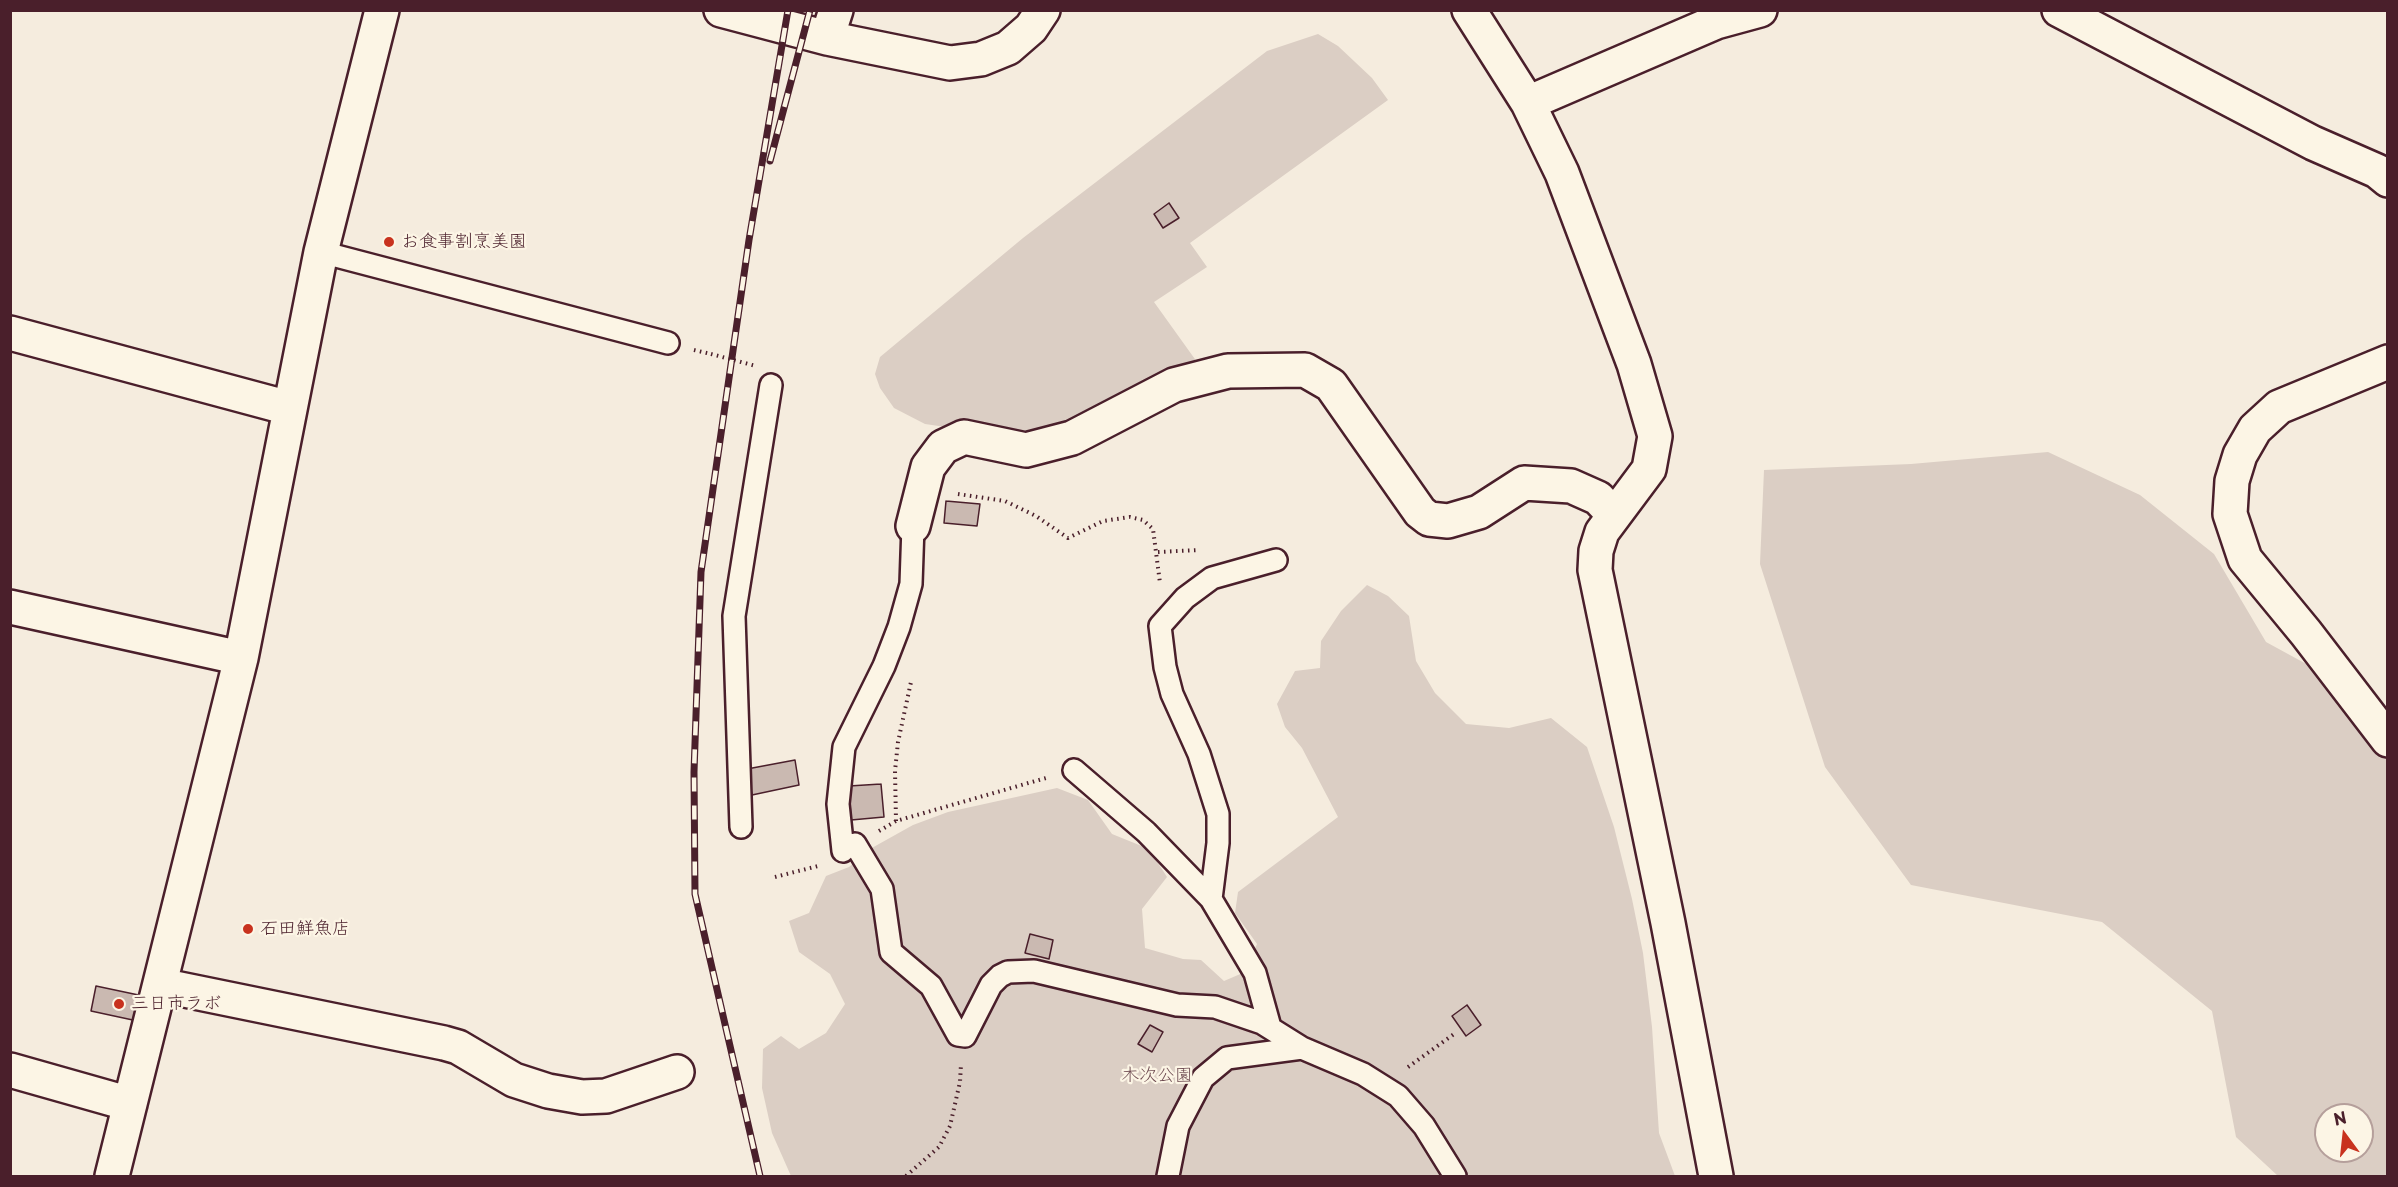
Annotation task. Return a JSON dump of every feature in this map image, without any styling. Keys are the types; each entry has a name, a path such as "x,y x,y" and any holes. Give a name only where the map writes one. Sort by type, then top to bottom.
{"street":[{"path":"112,1176 241,658 288,408 321,252 382,10"},
{"path":"721,10 832,24 932,59 965,62 994,54 1020,41 1043,10"},
{"path":"1470,10 1528,103 1565,183 1634,364 1655,436 1648,469 1602,532 1596,551 1595,570 1668,923 1716,1176"},
{"path":"1528,103 1716,22 1760,10"},
{"path":"2059,10 2313,143 2384,172"},
{"path":"10,333 288,408"},
{"path":"2388,362 2279,407 2255,429 2240,454 2232,481 2230,514 2245,559 2306,633 2388,740"},
{"path":"913,526 928,467 943,447 964,437 1026,450 1072,438 1174,384 1228,371 1305,370 1331,385 1420,512 1429,519 1448,521 1479,512 1524,483 1571,486 1598,498 1613,514"},
{"path":"10,607 241,658"},
{"path":"160,985 444,1042 458,1047 514,1080 548,1091 582,1097 606,1096 677,1072"},
{"path":"10,1070 130,1104"}],"lane":[{"path":"321,252 668,343"},
{"path":"741,827 734,616 771,385"},
{"path":"913,526 912,584 884,666 844,747 838,804 849,848 882,889 891,952 931,986 958,1035 965,1036 991,985 1000,976 1018,971 1034,971 1177,1005 1215,1007 1270,1028 1302,1048 1327,1057 1382,1085 1398,1096 1424,1125 1455,1176"},
{"path":"1211,899 1218,843 1218,814 1199,754 1172,694 1160,626 1185,597 1212,578 1276,560"},
{"path":"1074,770 1146,832 1211,899 1256,973 1270,1028"},
{"path":"1168,1176 1178,1126 1203,1078 1227,1058 1302,1048"}],"path":[{"path":"711,354 756,366"},
{"path":"921,488 1005,501 1036,516 1068,538 1102,521 1130,517 1143,520 1153,529 1158,552 1160,626"},
{"path":"775,877 823,864 896,821 1074,770"},
{"path":"1382,1085 1454,1034"},
{"path":"906,1176 939,1147 950,1126 960,1082 965,1036"}],"green space":[{"path":"1318,34 1338,46 1372,78 1388,100 1190,243 1207,267 1154,302 1197,362 1073,427 1028,439 925,424 894,408 880,388 875,374 880,357 1023,238 1267,51"},
{"path":"2048,452 2140,495 2214,554 2266,642 2387,708 2387,1176 2278,1176 2236,1137 2212,1011 2102,922 1911,885 1825,767 1760,564 1764,470 1911,464"},
{"name":"木次公園","path":"1367,585 1388,596 1409,616 1416,661 1435,693 1466,724 1509,728 1551,718 1587,747 1614,827 1632,899 1643,953 1652,1027 1659,1133 1675,1176 791,1176 772,1133 762,1088 763,1049 781,1036 799,1049 826,1033 845,1004 830,974 799,952 789,921 809,913 826,876 849,867 870,849 913,825 948,812 1057,788 1088,800 1112,834 1149,849 1167,877 1142,909 1145,948 1183,959 1201,960 1224,981 1245,972 1257,944 1235,913 1238,892 1338,817 1302,748 1285,727 1277,704 1295,671 1320,668 1321,641 1341,611"}],"building":[{"path":"1169,203 1179,218 1163,228 1154,214"},
{"path":"946,501 980,504 977,526 944,523"},
{"path":"795,760 799,785 752,795 747,769"},
{"path":"881,784 884,817 851,820 849,786"},
{"path":"1030,934 1053,940 1049,959 1025,953"},
{"name":"三日市ラボ","path":"96,986 148,997 142,1022 91,1011"},
{"path":"1467,1005 1481,1025 1466,1036 1452,1016"},
{"path":"1150,1025 1163,1032 1152,1052 1138,1044"}],"railway":[{"path":"760,1176 695,894 694,772 701,572 749,240 788,10"},
{"path":"770,161 810,10"}],"place":[{"name":"お食事割烹美園","path":"389,242"},
{"name":"石田鮮魚店","path":"248,929"},
{"name":"三日市ラボ","path":"119,1004"}]}
